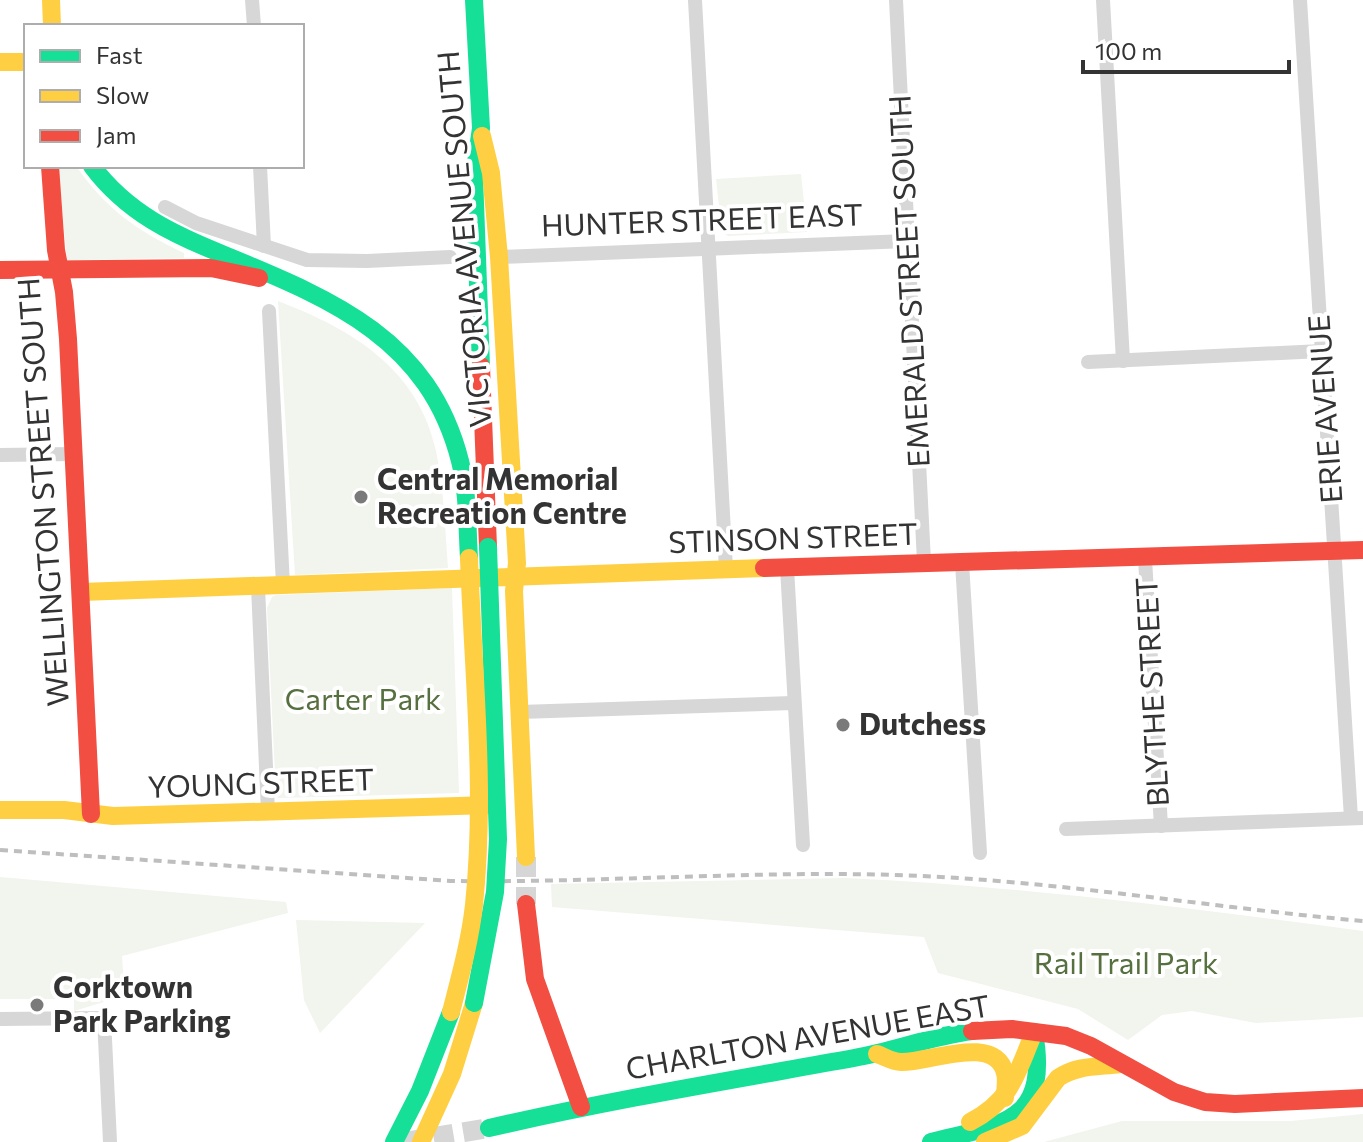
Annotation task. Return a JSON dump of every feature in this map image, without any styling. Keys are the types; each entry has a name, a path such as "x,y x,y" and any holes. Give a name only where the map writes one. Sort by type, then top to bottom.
{"main road":[{"path":"51,0 52,24"},
{"name":"VICTORIA AVENUE SOUTH","path":"474,0 481,128 491,173 499,257 517,576 514,591 526,857"},
{"path":"0,62 24,62"},
{"path":"421,1142 459,1058 474,1003 495,892 498,839 474,176 481,128"},
{"name":"WELLINGTON STREET SOUTH","path":"50,168 67,325 91,814"},
{"path":"94,168 132,210 155,225 298,287 341,308 382,335 406,355 434,391 460,460 469,558 479,809 473,908 451,1012 420,1091 394,1142"},
{"path":"0,270 211,268 298,287"},
{"name":"STINSON STREET","path":"81,592 1363,550"},
{"name":"YOUNG STREET","path":"0,810 64,810 113,816 523,804"},
{"path":"526,904 535,979 581,1107"},
{"name":"CHARLTON AVENUE EAST","path":"489,1128 581,1107 877,1054 913,1041 1004,1029 1060,1035 1074,1040 1182,1096 1209,1103 1363,1098"},
{"path":"951,1137 966,1124 990,1113 1005,1098 1034,1032"},
{"path":"931,1142 1005,1122 1025,1105 1039,1067 1034,1032"},
{"path":"877,1054 901,1062 965,1052 991,1056 1000,1060 1007,1073 1005,1098"},
{"path":"985,1142 1005,1137 1027,1123 1058,1078 1065,1073 1083,1066 1120,1064"},
{"path":"951,1137 974,1142"}],"street":[{"path":"252,0 254,24"},
{"path":"695,0 726,569"},
{"name":"EMERALD STREET SOUTH","path":"896,0 924,562"},
{"path":"1103,0 1123,361"},
{"name":"ERIE AVENUE","path":"1300,0 1334,551 1357,818"},
{"path":"260,168 264,246"},
{"path":"165,207 196,223 307,260 334,262 450,257"},
{"name":"HUNTER STREET EAST","path":"499,257 907,241"},
{"path":"269,311 283,585"},
{"path":"1088,362 1322,351"},
{"path":"0,455 74,454"},
{"name":"BLYTHE STREET","path":"1145,559 1161,826"},
{"path":"962,563 980,853"},
{"path":"787,568 803,845"},
{"path":"258,587 268,812"},
{"path":"520,712 793,703"},
{"path":"1066,829 1357,818"},
{"path":"0,1019 104,1018 110,1142"}],"green space":[{"path":"58,168 78,168 111,207 151,236 184,253 184,258 67,260"},
{"path":"801,174 807,232 728,236 722,232 716,179"},
{"path":"278,301 331,325 378,355 414,396 427,422 436,451 443,494 448,568 295,575"},
{"name":"Carter Park","path":"452,588 459,793 278,798 267,608 272,597"},
{"path":"0,877 286,902 288,913 122,956 125,999 74,1011 74,999 0,999"},
{"name":"Rail Trail Park","path":"845,878 1040,892 1363,931 1363,1017 1256,1023 1192,1011 1162,1015 1128,1040 1078,1009 938,973 924,937 552,907 551,884"},
{"path":"296,920 425,923 320,1033 304,1000"},
{"path":"1363,1114 1363,1142 1044,1142 1122,1121 1291,1121"}],"tunnel":[{"path":"526,857 526,904"},
{"path":"404,1142 489,1128"}],"railway":[{"path":"0,850 451,881 805,874 923,876 1033,884 1363,921"}],"traffic: fast":[{"path":"474,0 481,128 474,176 481,366"},
{"path":"94,168 120,197 153,221 188,240 304,289 372,329 401,354 425,384 445,419 460,461 466,497 469,558"},
{"path":"474,1003 495,892 498,839 488,547"},
{"path":"394,1142 420,1091 451,1012"},
{"path":"489,1128 625,1099 869,1055 972,1031"},
{"path":"931,1142 999,1124 1015,1115 1027,1102 1035,1085 1037,1062 1034,1032"}],"traffic: slow":[{"path":"51,0 52,24"},
{"path":"0,62 24,62"},
{"path":"482,136 491,173 499,257 517,563 514,591 526,857"},
{"path":"451,1012 474,905 479,818 469,558"},
{"path":"81,592 764,568"},
{"path":"0,810 64,810 113,816 491,805"},
{"path":"421,1142 452,1074 474,1003"},
{"path":"970,1122 1004,1095 1034,1032"},
{"path":"877,1054 901,1062 960,1053 988,1055 999,1061 1005,1073 1005,1098"},
{"path":"985,1142 1022,1126 1058,1078 1088,1067 1120,1064"}],"traffic: jam":[{"path":"50,168 56,250 68,339 91,814"},
{"path":"0,270 211,268 259,278"},
{"path":"481,366 488,547"},
{"path":"764,568 1363,550"},
{"path":"526,904 535,979 581,1107"},
{"path":"972,1031 1012,1029 1066,1036 1091,1046 1174,1092 1205,1102 1235,1104 1363,1098"}],"place":[{"name":"Central Memorial Recreation Centre","path":"361,497"},
{"name":"Dutchess","path":"843,725"},
{"name":"Corktown Park Parking","path":"37,1005"}]}
